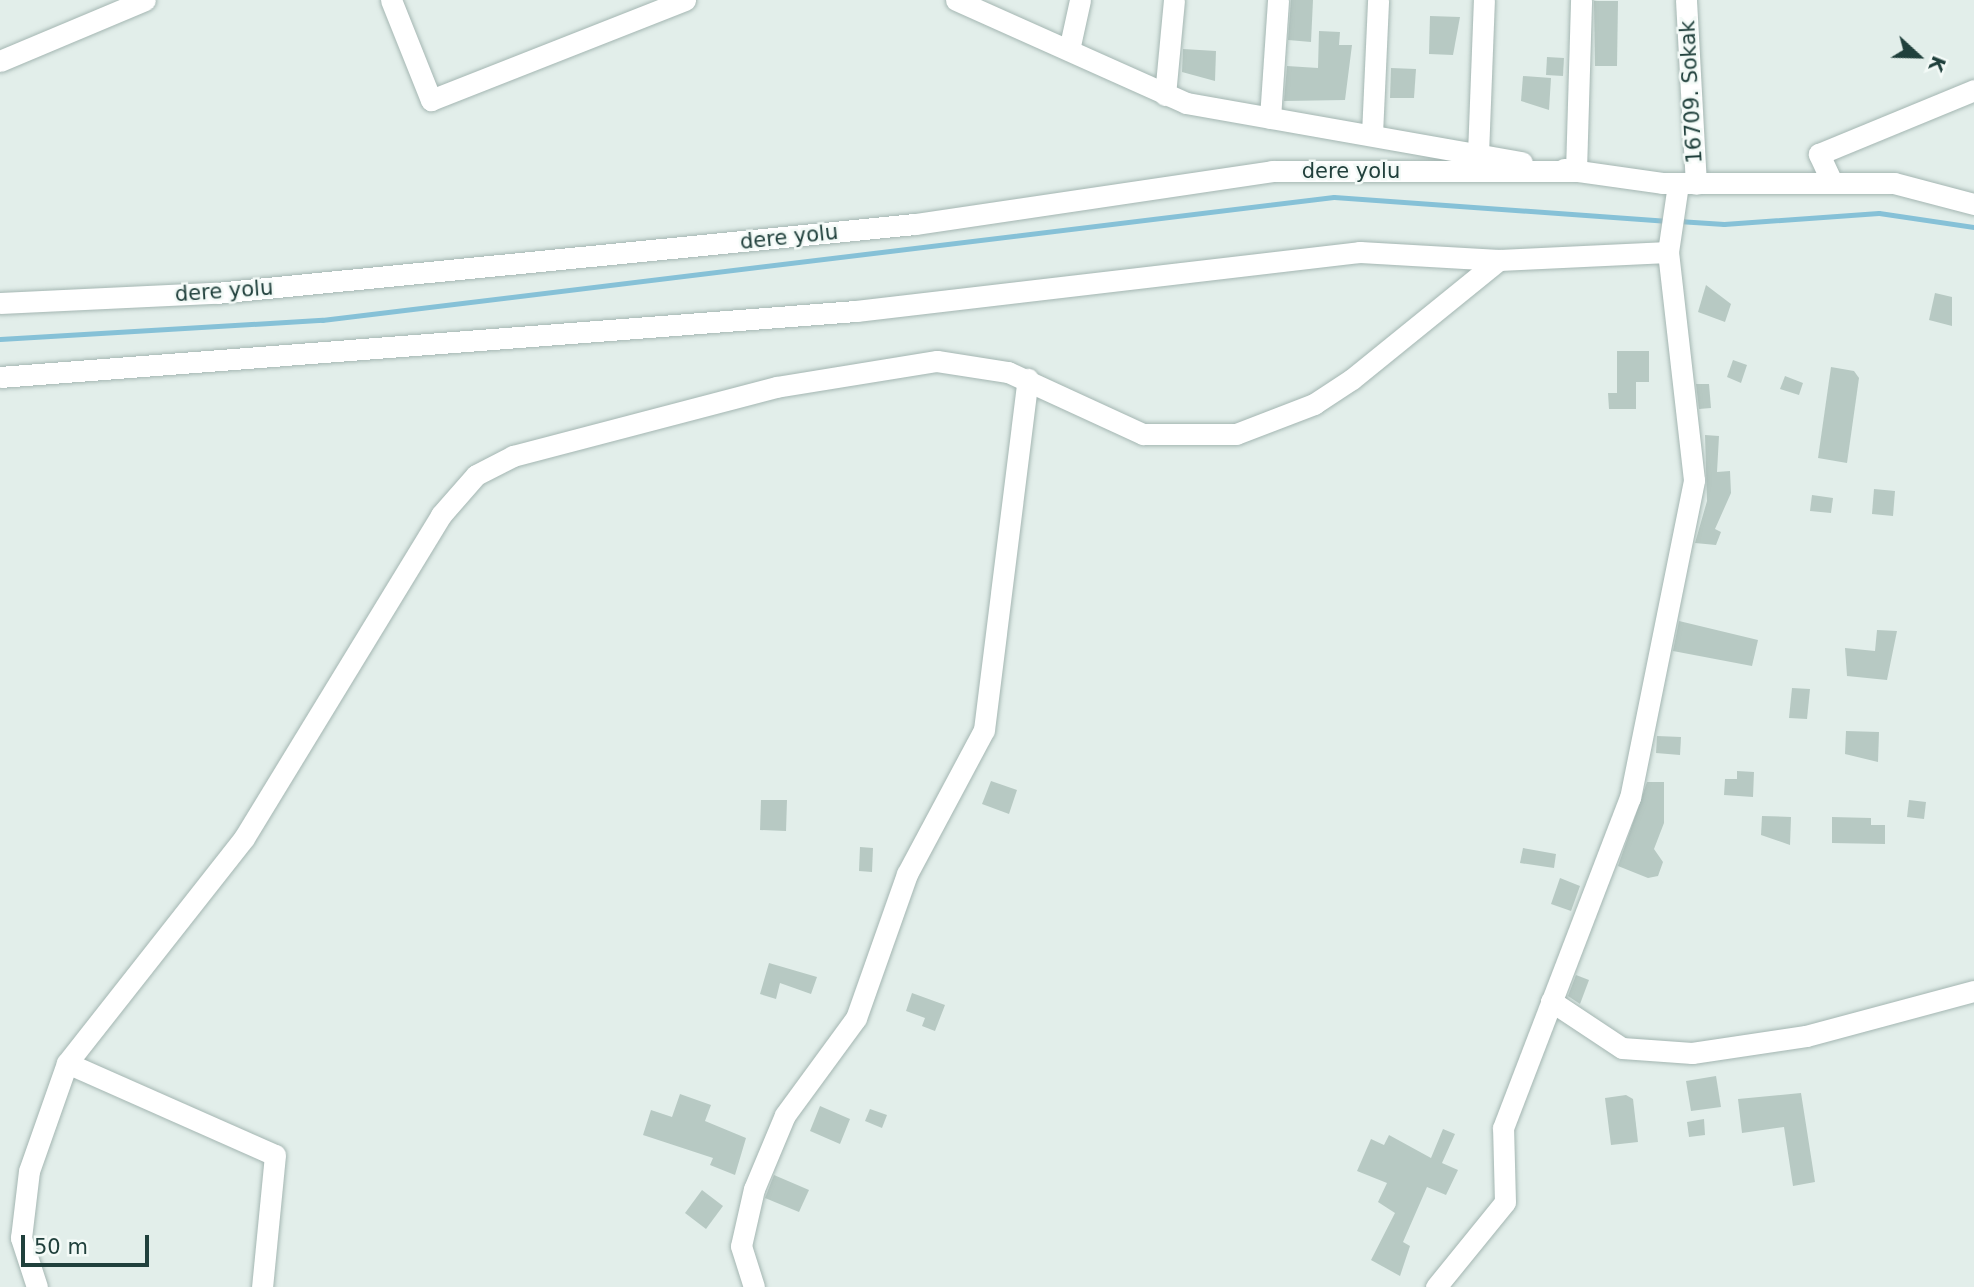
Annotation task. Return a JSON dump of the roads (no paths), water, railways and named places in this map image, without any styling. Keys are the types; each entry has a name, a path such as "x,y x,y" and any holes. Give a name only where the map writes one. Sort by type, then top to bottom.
{"street":[{"path":"0,61 145,0"},
{"path":"391,0 431,100 685,0"},
{"path":"956,0 1165,95 1270,118 1576,172 1687,184 1831,180 1895,183 1974,204"},
{"path":"1069,50 1080,0"},
{"path":"1165,95 1174,0"},
{"path":"1270,118 1278,0"},
{"path":"1372,134 1378,0"},
{"path":"1478,154 1484,0"},
{"path":"1576,172 1581,0"},
{"name":"16709. Sokak","path":"1436,1287 1505,1202 1501,1136 1630,798 1694,480 1670,246 1675,209 1687,184 1686,0"},
{"path":"1831,180 1819,154 1974,90"},
{"name":"dere yolu","path":"0,303 215,293 859,230 1272,171 1576,172"},
{"path":"0,377 856,311 1360,252 1499,260 1670,246"},
{"path":"37,1287 21,1238 29,1171 67,1063 244,838 441,515 476,475 513,456 821,376 937,361 1028,380 1089,414 1143,434 1236,433 1314,404 1352,379 1499,260"},
{"path":"754,1287 741,1246 754,1189 785,1115 856,1018 906,874 984,730 1028,380"},
{"path":"1552,1001 1622,1048 1692,1053 1806,1036 1974,991"},
{"path":"67,1063 275,1155 262,1287"}],"waterway":[{"path":"0,339 322,320 1334,197 1668,221"},
{"path":"1678,221 1724,224 1879,213 1974,227"}]}
